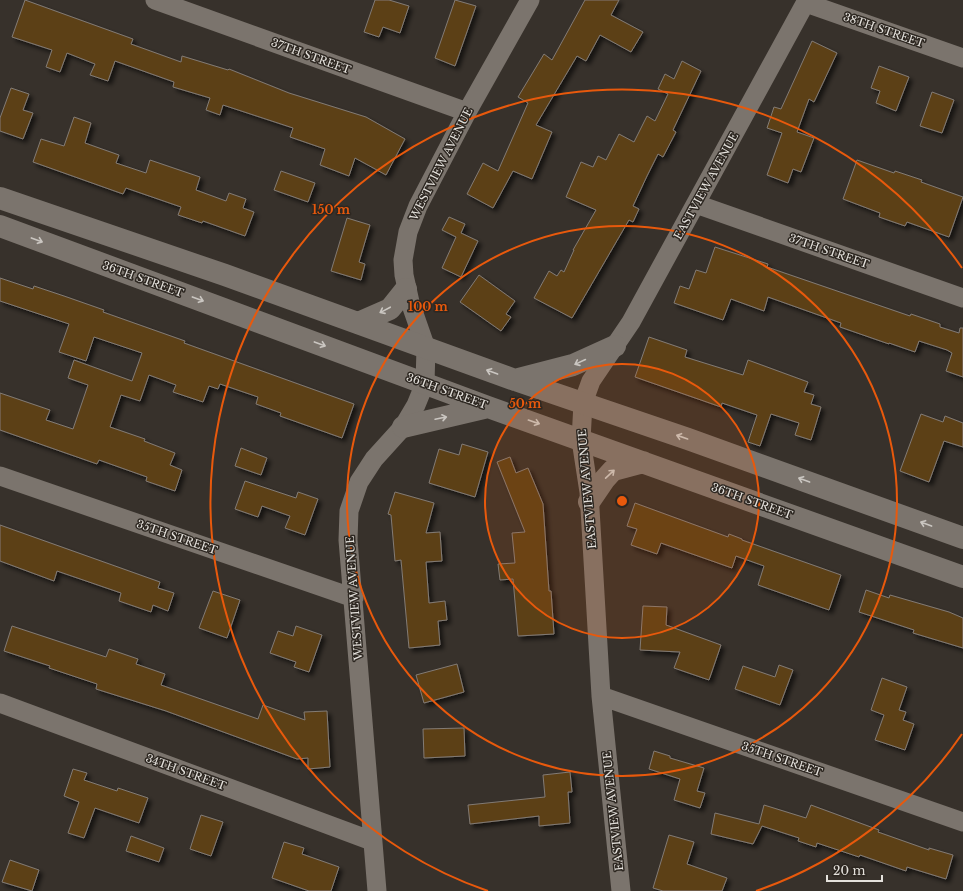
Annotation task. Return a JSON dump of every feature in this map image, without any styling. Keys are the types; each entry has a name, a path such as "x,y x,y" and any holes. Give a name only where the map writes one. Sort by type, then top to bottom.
{"street":[{"name":"37TH STREET","path":"155,0 467,112"},
{"name":"WESTVIEW AVENUE","path":"377,891 354,598 348,540 350,511 359,482 374,459 403,426 416,405 425,383 426,348 406,289 403,260 412,219 467,112 530,0"},
{"name":"38TH STREET","path":"806,2 963,58"},
{"name":"EASTVIEW AVENUE","path":"621,891 601,696 589,502 581,440 583,403 591,381 632,322 806,2"},
{"path":"0,198 225,275 515,380 688,439 963,538"},
{"name":"37TH STREET","path":"696,204 963,298"},
{"name":"36TH STREET","path":"0,226 488,407 963,577"},
{"path":"358,323 390,309 406,289"},
{"path":"515,380 573,365 615,346"},
{"path":"403,426 488,407"},
{"path":"589,502 604,480 614,470 643,462"},
{"name":"35TH STREET","path":"0,476 354,598"},
{"name":"35TH STREET","path":"601,696 963,822"},
{"name":"34TH STREET","path":"0,703 372,841"}],"building":[{"path":"25,0 133,39 131,44 181,62 182,56 228,70 229,69 289,93 366,117 405,139 386,175 355,158 349,176 320,165 325,149 290,137 293,128 223,105 220,115 206,110 210,98 173,87 174,82 115,61 108,81 90,75 95,64 67,53 60,72 46,67 52,50 12,37"},
{"path":"375,0 389,0 409,6 400,33 383,27 379,37 364,32"},
{"path":"455,0 476,6 455,66 435,58"},
{"path":"585,0 619,0 611,15 643,32 631,52 600,35 586,61 577,56 536,125 552,132 532,179 513,171 493,208 467,194 483,163 498,171 528,103 518,97 544,54 552,60"},
{"path":"812,41 837,53 814,102 809,99 797,132 814,138 801,172 793,169 788,183 767,175 782,133 767,128 774,107 781,109"},
{"path":"682,61 701,71 673,130 676,132 663,157 658,154 647,176 633,206 639,209 633,222 629,220 572,318 534,298 549,271 557,276 561,270 564,272 573,250 596,210 566,197 581,162 593,167 598,156 606,160 619,134 634,142 647,116 655,121 668,94 658,89 665,74 674,79"},
{"path":"879,66 909,77 896,111 876,103 880,91 871,88"},
{"path":"11,88 29,94 23,110 33,113 23,139 0,131 0,118"},
{"path":"932,92 954,100 942,133 920,126"},
{"path":"74,117 91,123 85,143 119,155 116,163 146,173 150,160 200,177 196,190 226,201 229,193 246,199 243,208 254,212 245,236 203,221 202,223 178,215 181,207 126,188 123,194 33,162 41,139 64,146"},
{"path":"857,160 894,173 895,171 922,180 921,182 963,197 949,237 907,222 905,226 879,217 880,213 843,199"},
{"path":"281,171 315,183 308,202 274,190"},
{"path":"449,217 465,224 461,233 478,241 461,277 442,268 456,237 442,230"},
{"path":"347,218 370,225 359,262 365,264 361,280 331,271"},
{"path":"715,247 768,264 767,267 910,316 911,314 940,324 940,327 959,333 960,328 963,328 963,377 946,371 952,353 947,350 919,341 915,352 840,327 841,323 768,297 764,311 731,299 723,320 674,303 680,286 689,289 696,270 706,273"},
{"path":"479,275 515,301 506,314 511,317 501,331 460,302"},
{"path":"0,278 33,289 34,286 104,310 103,312 185,341 184,343 354,404 342,438 280,416 281,413 256,404 258,397 220,384 218,389 209,386 203,402 173,392 176,385 149,375 140,401 121,395 110,427 145,439 144,441 175,453 170,465 182,470 175,491 146,481 147,477 99,460 97,464 0,430 0,393 50,410 46,420 73,429 88,385 68,378 74,360 132,381 142,353 94,337 86,361 59,352 69,324 0,301"},
{"path":"649,337 687,350 685,357 743,375 748,360 808,382 804,392 814,395 811,404 821,407 811,440 795,435 799,423 771,414 760,446 748,442 757,415 722,403 721,407 635,377"},
{"path":"921,414 943,422 945,416 963,423 963,447 944,441 929,482 900,471"},
{"path":"462,444 488,452 475,497 429,483 439,449 459,455"},
{"path":"241,448 267,458 261,475 235,466"},
{"path":"510,457 516,473 528,468 543,504 549,591 551,591 554,634 518,636 513,579 500,580 498,564 515,563 512,533 525,532 497,462"},
{"path":"245,481 296,498 298,492 318,499 305,535 285,528 290,516 262,506 258,517 235,509"},
{"path":"395,492 434,503 426,533 440,532 442,561 426,562 429,603 445,601 447,620 438,621 440,645 409,648 401,560 395,561 391,515 388,514"},
{"path":"635,503 728,537 729,534 841,575 829,610 758,585 764,566 736,556 732,568 661,543 657,554 631,545 637,529 627,526"},
{"path":"0,525 160,582 158,588 174,593 168,611 153,605 151,612 119,601 121,593 57,571 54,581 0,561"},
{"path":"866,590 889,598 890,595 949,612 963,618 963,648 913,633 914,630 859,612"},
{"path":"213,591 240,600 227,638 199,628"},
{"path":"643,606 667,607 666,625 721,645 709,680 674,668 680,652 640,650"},
{"path":"12,626 106,657 109,649 138,659 136,664 165,674 161,685 258,719 263,705 305,720 304,712 327,711 330,767 308,769 308,758 297,759 166,711 96,689 97,684 49,668 50,666 4,651"},
{"path":"296,626 322,635 309,672 294,667 296,662 270,653 278,631 293,636"},
{"path":"457,664 464,692 424,703 416,675"},
{"path":"779,665 793,670 780,705 735,689 743,666 775,677"},
{"path":"882,678 907,687 899,710 906,712 903,720 914,724 905,750 875,740 884,715 871,710"},
{"path":"464,728 465,756 424,758 423,729"},
{"path":"654,751 670,756 670,758 704,768 697,791 705,793 700,808 674,800 680,779 649,769"},
{"path":"73,769 87,773 84,780 117,791 118,788 148,798 139,823 95,808 84,838 68,833 79,802 64,796"},
{"path":"570,772 572,792 568,792 570,823 539,826 539,816 470,824 468,805 545,797 543,775"},
{"path":"764,805 806,818 811,805 879,830 878,832 929,850 929,848 953,855 946,879 907,867 906,871 860,855 859,857 817,843 816,847 798,841 799,838 762,826 753,844 711,834 715,813 759,824"},
{"path":"201,815 223,822 211,856 190,849"},
{"path":"669,835 694,842 687,864 727,878 722,891 663,891 653,888"},
{"path":"131,836 164,848 159,862 126,851"},
{"path":"284,842 304,848 302,854 339,867 331,891 309,891 272,878"},
{"path":"10,860 39,870 32,891 2,882"}]}
